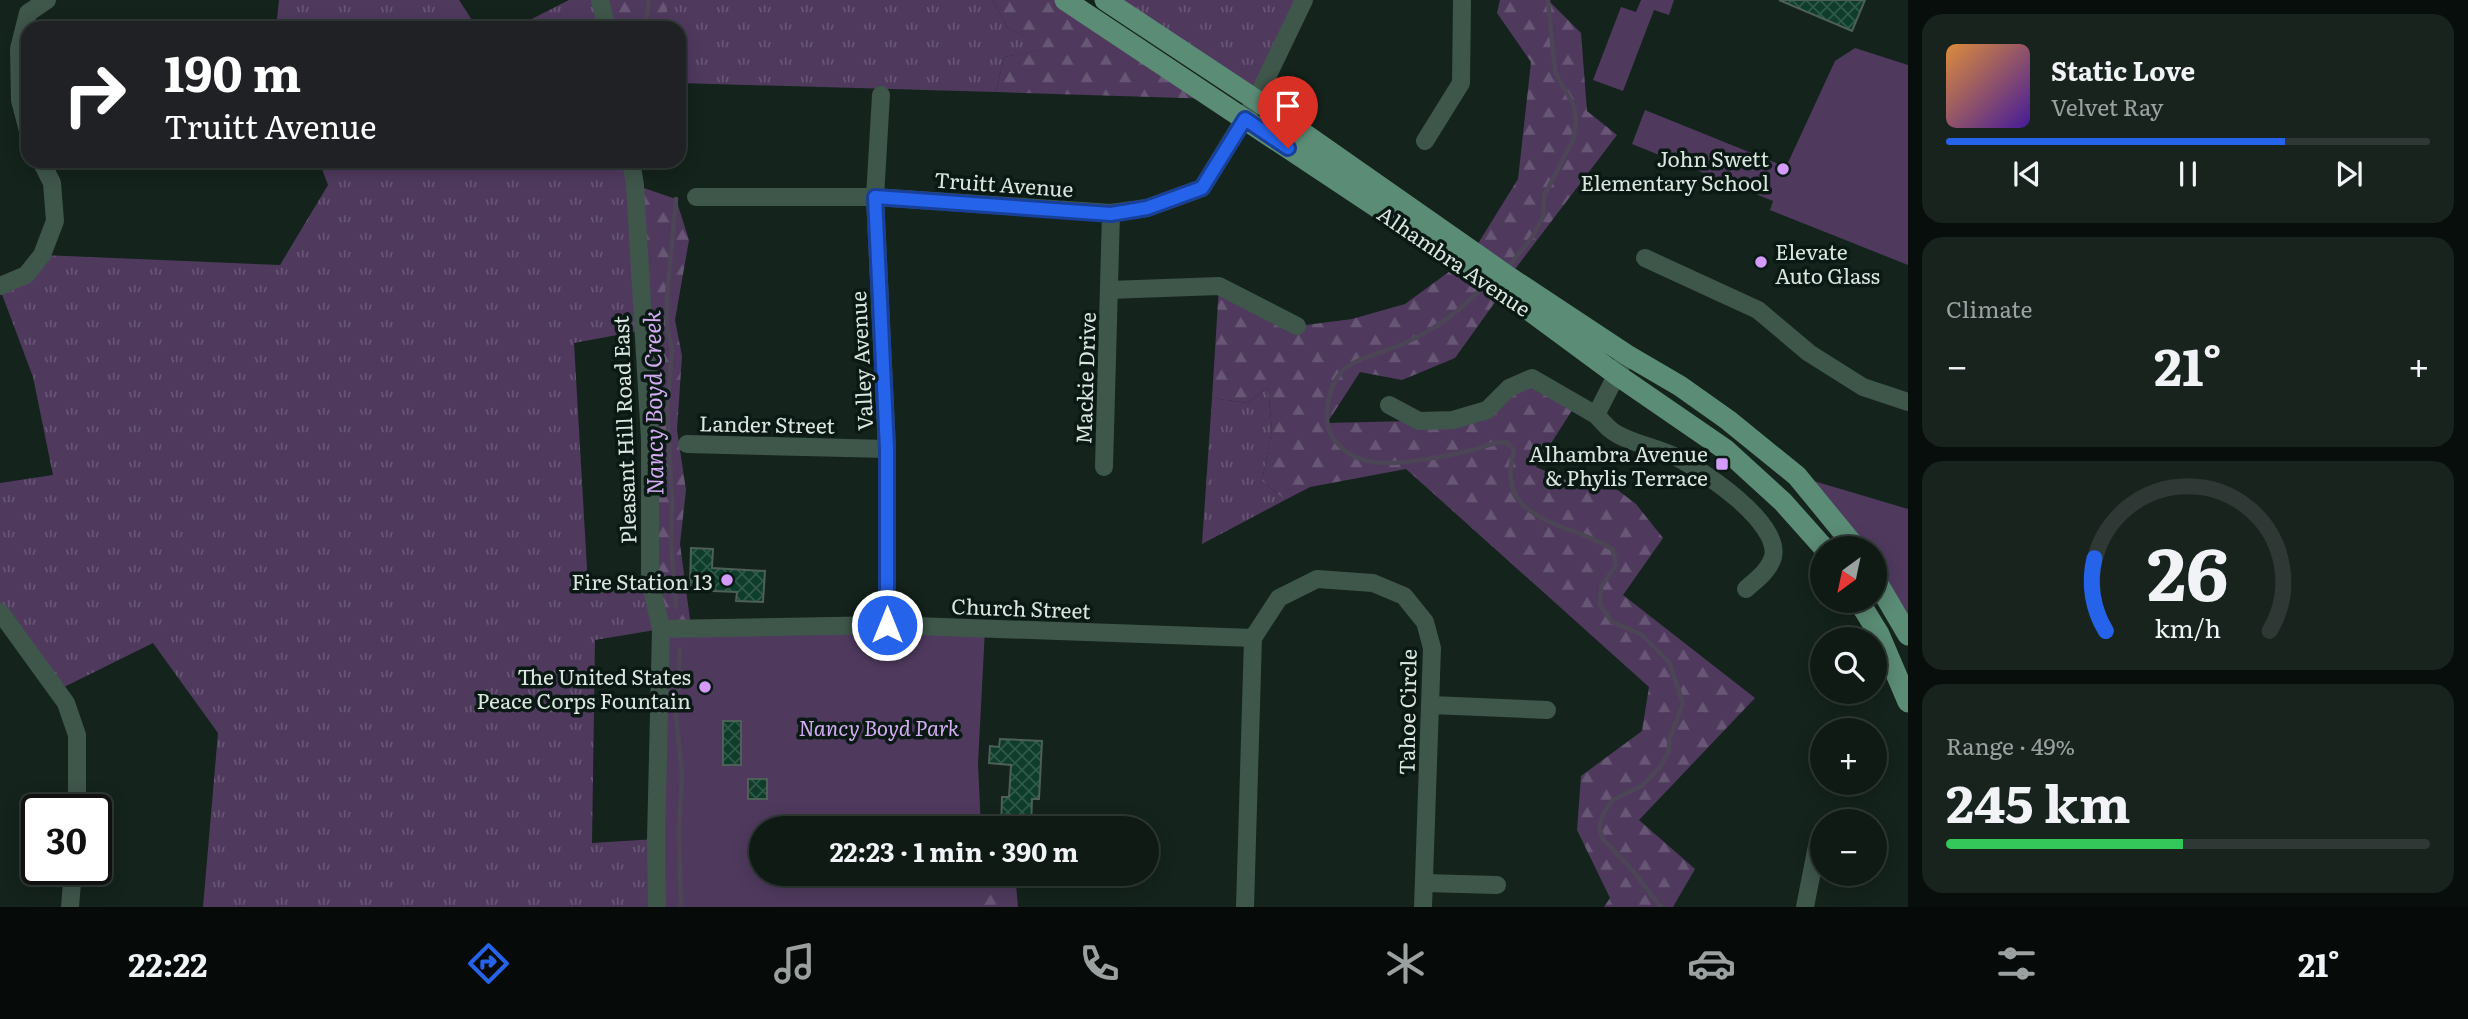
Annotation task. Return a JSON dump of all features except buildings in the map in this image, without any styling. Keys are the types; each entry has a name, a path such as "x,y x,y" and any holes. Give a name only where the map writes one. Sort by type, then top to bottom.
{"main road":[{"name":"Alhambra Avenue","path":"1065,0 1245,119 1467,256"},
{"name":"Alhambra Avenue","path":"1105,0 1256,100 1506,284 1617,375 1726,450 1783,502 1813,536"},
{"name":"Alhambra Avenue","path":"1506,284 1680,386 1728,420 1797,477 1846,536"},
{"path":"1887,599 1908,635"},
{"path":"1866,613 1900,662 1908,702"}],"street":[{"path":"27,21 29,13 47,0"},
{"path":"600,0 605,21"},
{"name":"Truitt Avenue","path":"696,197 875,197 1111,214 1147,208 1202,188 1256,100 1304,0"},
{"path":"1425,141 1461,83 1462,0"},
{"path":"21,42 21,104"},
{"name":"Valley Avenue","path":"881,94 875,197 887,449 887,625"},
{"path":"0,286 26,275 42,255 55,221 51,183 44,168"},
{"name":"Pleasant Hill Road East","path":"632,168 650,440 650,580 661,629 657,907"},
{"name":"Mackie Drive","path":"1104,467 1111,214"},
{"path":"1645,258 1758,310 1809,353 1863,387 1908,402"},
{"name":"Mackie Drive","path":"1109,290 1219,286 1297,326"},
{"path":"1596,415 1627,355"},
{"path":"1389,404 1419,421 1453,420 1487,410 1509,388 1532,378 1596,415 1612,432 1675,457 1699,471 1745,506 1769,534 1773,555 1765,571 1746,589"},
{"name":"Lander Street","path":"687,443 887,449"},
{"name":"Tahoe Circle","path":"1253,639 1279,598 1317,579 1373,583 1404,596 1425,622 1432,648 1432,705 1423,907"},
{"path":"0,612 66,703 77,735 77,794"},
{"name":"Church Street","path":"661,629 887,625 1253,639"},
{"path":"1245,907 1253,639"},
{"path":"1432,705 1547,710"},
{"path":"1805,907 1810,882"},
{"path":"1424,883 1497,886"},
{"path":"70,907 72,885"}],"green space":[{"path":"279,0 459,0 472,21 277,21"},
{"path":"569,0 600,0 604,21 528,21"},
{"path":"600,0 667,0 667,21 605,21"},
{"path":"667,0 993,0 1007,27 1045,49 1004,57 996,92 686,83 686,21 667,21"},
{"path":"993,0 1065,0 1215,99 996,92 1004,57 1044,49 1007,27"},
{"path":"1105,0 1304,0 1256,100"},
{"path":"1500,0 1548,0 1581,33 1587,111 1617,135 1509,277 1474,250 1518,179 1531,62 1497,13"},
{"path":"1641,0 1674,0 1669,15 1654,10 1623,91 1593,80 1621,7 1636,12"},
{"path":"1855,48 1908,65 1908,265 1770,210 1773,201 1632,144 1645,110 1786,167 1835,61"},
{"path":"322,168 632,168 644,330 574,343 588,586 650,580 661,629 595,640 592,843 656,839 657,907 203,907 218,733 153,643 58,690 0,612 0,483 53,475 33,377 0,289 42,255 280,265 328,185"},
{"path":"635,185 676,199 689,240 675,320 682,356 677,430 686,490 680,544 691,627 660,689"},
{"path":"1461,263 1503,291 1455,358 1402,380 1360,372 1327,423 1453,420 1532,378 1576,404 1536,467 1580,486 1598,475 1636,504 1663,538 1623,595 1755,698 1639,820 1695,869 1673,907 1604,907 1610,898 1577,830 1581,776 1642,731 1649,687 1406,469 1310,487 1285,500 1262,481 1272,430 1268,387 1248,403 1212,398 1219,286 1298,326 1352,319 1405,304"},
{"path":"1268,387 1272,430 1262,481 1285,500 1202,544 1212,398 1248,403"},
{"path":"1797,476 1908,509 1908,635 1887,599 1887,536 1846,536"},
{"name":"Nancy Boyd Park","path":"661,629 985,629 978,764 980,816 749,816 749,886 983,886 984,907 655,907"},
{"path":"900,886 1016,886 1018,907 913,907"}],"waterway":[{"name":"Nancy Boyd Creek","path":"646,21 649,0"},
{"path":"1507,268 1531,239 1543,217 1544,196 1573,140 1576,122 1574,106 1555,72 1548,0"},
{"name":"Nancy Boyd Creek","path":"676,199 667,297 667,327 672,350 667,406 676,607"},
{"path":"1484,287 1451,316 1425,333 1359,360 1344,369 1335,381 1329,397 1327,422 1332,436 1347,452 1360,459 1382,463 1427,459 1508,443 1514,451 1511,475 1515,493 1525,507 1540,517 1596,540 1613,550 1616,565 1601,587 1600,605 1612,622 1642,635 1669,662 1683,703 1670,738 1668,753 1660,767 1642,786 1613,800 1603,814 1599,827 1603,839 1661,907"},
{"name":"Nancy Boyd Creek","path":"680,649 676,715 682,776 679,831 681,907"}],"place":[{"name":"John Swett Elementary School","path":"1783,169"},
{"name":"Elevate Auto Glass","path":"1761,262"},
{"name":"Alhambra Avenue & Phylis Terrace","path":"1722,464"},
{"name":"Fire Station 13","path":"727,580"},
{"name":"The United States Peace Corps Fountain","path":"705,687"}],"route":[{"path":"887,625 887,449 875,197 1111,214 1147,208 1202,188 1245,119 1288,148"}]}
